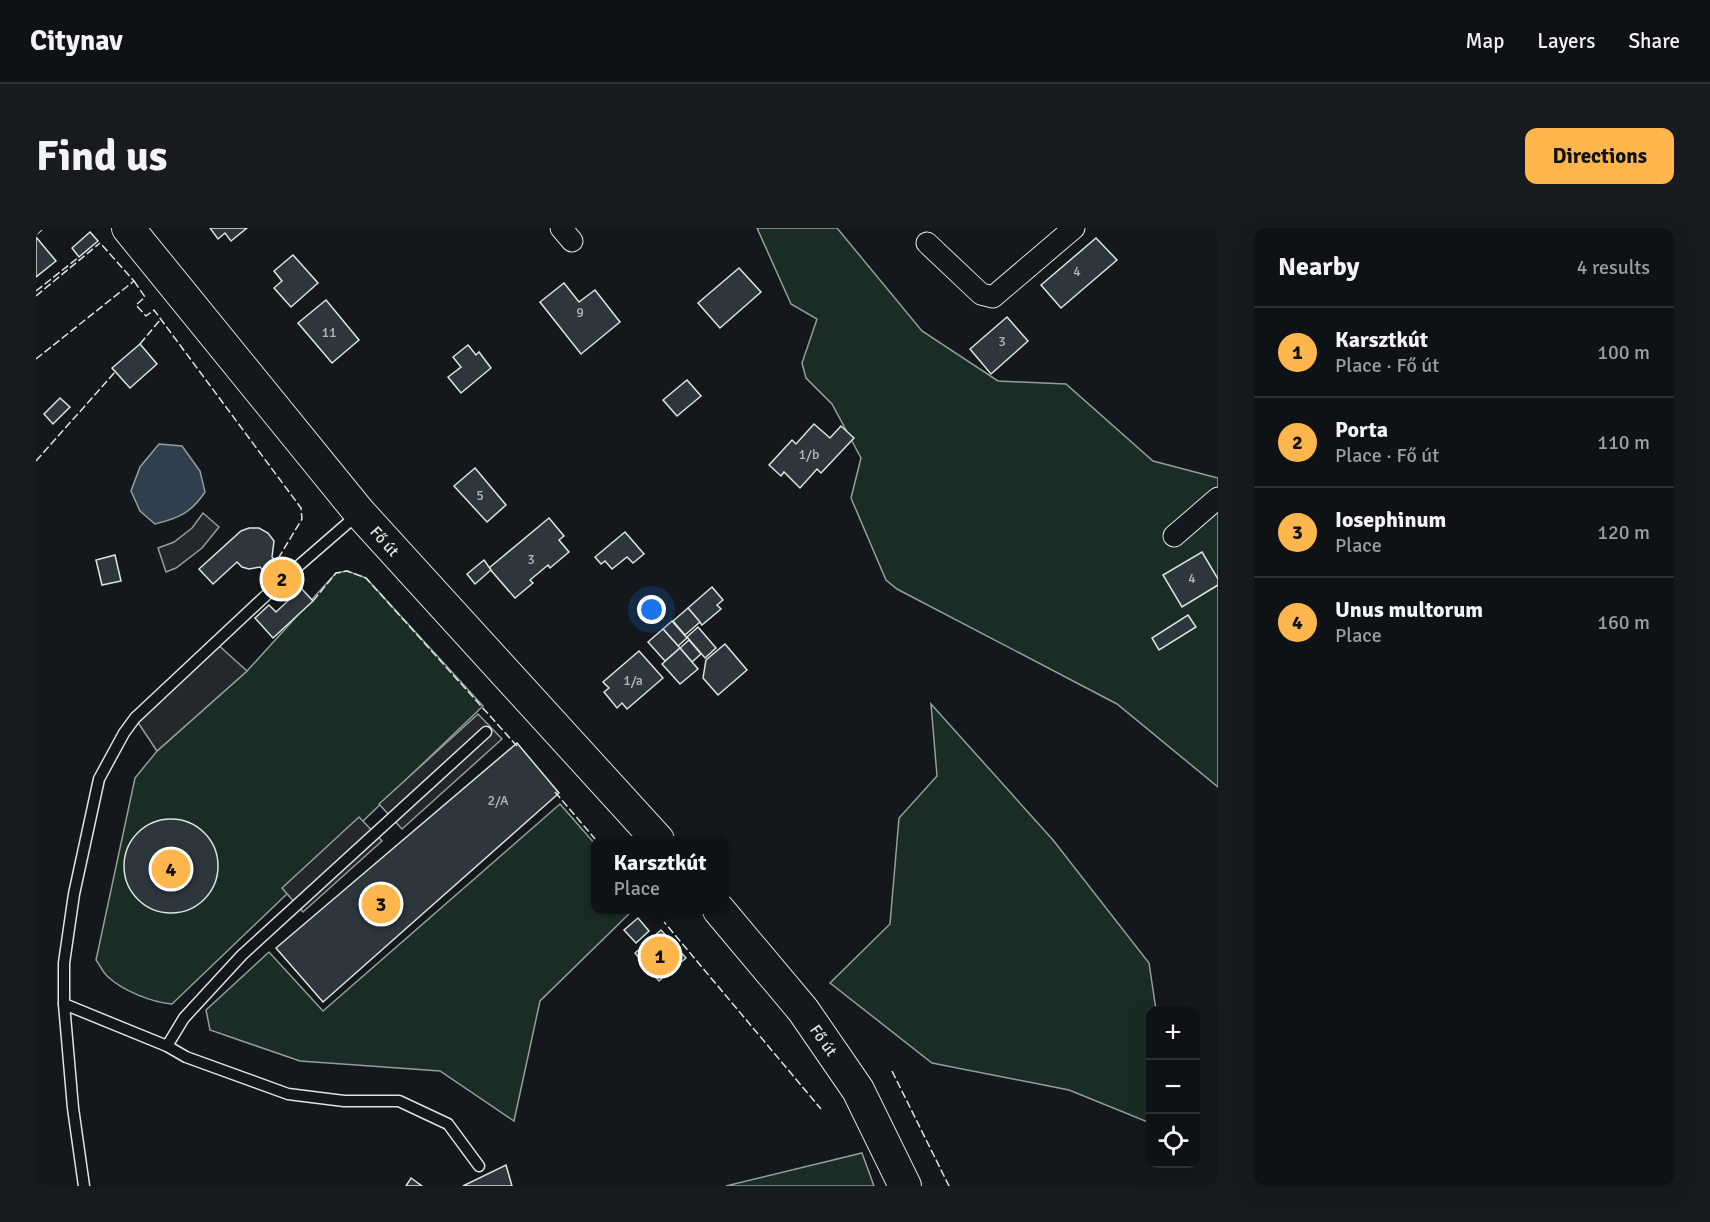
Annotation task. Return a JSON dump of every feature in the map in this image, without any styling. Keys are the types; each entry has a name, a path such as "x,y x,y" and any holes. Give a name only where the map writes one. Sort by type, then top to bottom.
{"main road":[{"name":"Fő út","path":"128,228 359,512 654,836"},
{"name":"Fő út","path":"723,914 803,1010 858,1090 905,1186"}],"street":[{"path":"927,243 981,294 993,297 1074,228"},
{"path":"1174,536 1218,498"}],"lane":[{"path":"288,575 359,512"},
{"path":"84,1186 64,1004 64,963 74,894 99,779 124,733 135,718 277,585"},
{"path":"167,1046 184,1018 242,955 486,732"},
{"path":"64,1004 167,1046 186,1057 288,1094 344,1101 399,1101 448,1124 479,1166"}],"green space":[{"path":"757,228 837,228 922,331 998,381 1066,384 1153,461 1218,478 1218,787 1117,704 897,589 886,580 851,498 861,458 832,404 806,378 802,363 817,319 791,304"},
{"path":"347,571 366,578 483,706 172,1004 129,991 107,976 96,960 135,778 157,751 247,671 336,573"},
{"path":"931,704 1053,840 1149,963 1155,1006 1146,1006 1146,1121 1069,1090 932,1063 830,983 890,924 899,818 937,776"},
{"path":"560,804 591,839 591,914 629,914 540,1001 514,1121 440,1071 300,1061 210,1030 206,1010 269,952 323,1011"},
{"path":"862,1153 874,1186 726,1186"}],"shaded area":[{"path":"203,513 219,527 202,548 176,568 166,572 158,548 174,542 192,528"},
{"path":"216,643 247,671 157,751 135,718"},
{"path":"478,714 502,739 402,829 379,804"},
{"path":"359,817 382,841 303,912 282,888"}],"water":[{"path":"159,444 182,446 200,471 205,492 184,514 155,524 140,511 131,491 140,467"}],"building":[{"path":"210,228 247,228 231,241 225,233 218,239"},
{"path":"90,232 98,241 79,257 72,248"},
{"path":"36,237 56,261 36,277"},
{"path":"1096,238 1117,260 1061,308 1041,285"},
{"path":"293,255 318,283 291,307 274,288 282,281 274,271"},
{"path":"739,268 761,292 720,328 698,303"},
{"path":"564,283 579,302 595,290 620,322 581,354 540,302"},
{"path":"326,300 359,340 332,363 298,323"},
{"path":"1007,317 1028,341 991,374 970,349"},
{"path":"140,344 157,364 130,388 112,368"},
{"path":"468,345 476,355 479,352 491,368 461,393 448,377 461,367 453,357"},
{"path":"687,380 701,396 677,416 663,400"},
{"path":"60,398 70,407 53,424 44,414"},
{"path":"814,424 830,438 841,426 854,438 821,473 817,469 800,488 784,472 781,476 769,465 792,440 796,444"},
{"path":"475,468 506,505 487,522 454,486"},
{"path":"549,518 564,536 559,540 569,552 550,568 548,565 530,580 533,583 515,598 489,568"},
{"path":"259,528 268,533 274,541 272,557 313,601 273,638 255,618 269,605 276,612 290,599 260,567 249,569 237,562 213,584 199,569 241,531"},
{"path":"625,532 644,554 633,563 627,557 612,569 605,561 601,564 595,557"},
{"path":"1202,552 1218,579 1218,585 1182,607 1163,575"},
{"path":"115,555 121,581 102,585 96,560"},
{"path":"484,560 491,570 475,584 467,574"},
{"path":"712,587 723,600 717,605 721,609 702,625 688,608"},
{"path":"688,608 700,622 685,635 673,621"},
{"path":"1188,615 1196,627 1159,650 1152,638"},
{"path":"672,621 687,638 678,646 663,629"},
{"path":"698,627 716,648 705,658 687,637"},
{"path":"663,629 680,648 665,661 648,642"},
{"path":"689,640 701,654 692,662 680,648"},
{"path":"725,644 747,670 718,695 703,678 706,660"},
{"path":"680,648 698,669 680,684 662,664"},
{"path":"639,651 663,678 627,709 622,703 617,708 604,692 609,688 603,682"},
{"path":"517,743 559,793 323,1002 276,948"},
{"path":"171,819 189,823 204,833 214,848 218,866 214,884 204,899 189,909 171,913 153,909 138,899 128,884 124,866 128,848 138,833 153,823"},
{"path":"638,918 649,931 636,943 624,930"},
{"path":"661,930 686,958 659,981 635,953"},
{"path":"506,1165 512,1186 463,1186"},
{"path":"411,1178 422,1186 406,1186"}],"fence":[{"path":"36,235 44,228"},
{"path":"36,296 100,243"},
{"path":"36,359 134,281 101,244"},
{"path":"36,291 79,257"},
{"path":"134,281 145,297 136,305 146,316 154,310 301,508 302,519 276,562"},
{"path":"140,344 160,320"},
{"path":"36,461 115,372"},
{"path":"313,601 336,573 347,571 366,578 517,746"},
{"path":"555,792 593,836"},
{"path":"657,914 821,1109"},
{"path":"892,1071 949,1186"}],"place":[{"name":"Porta","path":"282,579"},
{"name":"Unus multorum","path":"171,869"},
{"name":"Iosephinum","path":"381,904"},
{"name":"Karsztkút","path":"660,956"}]}
